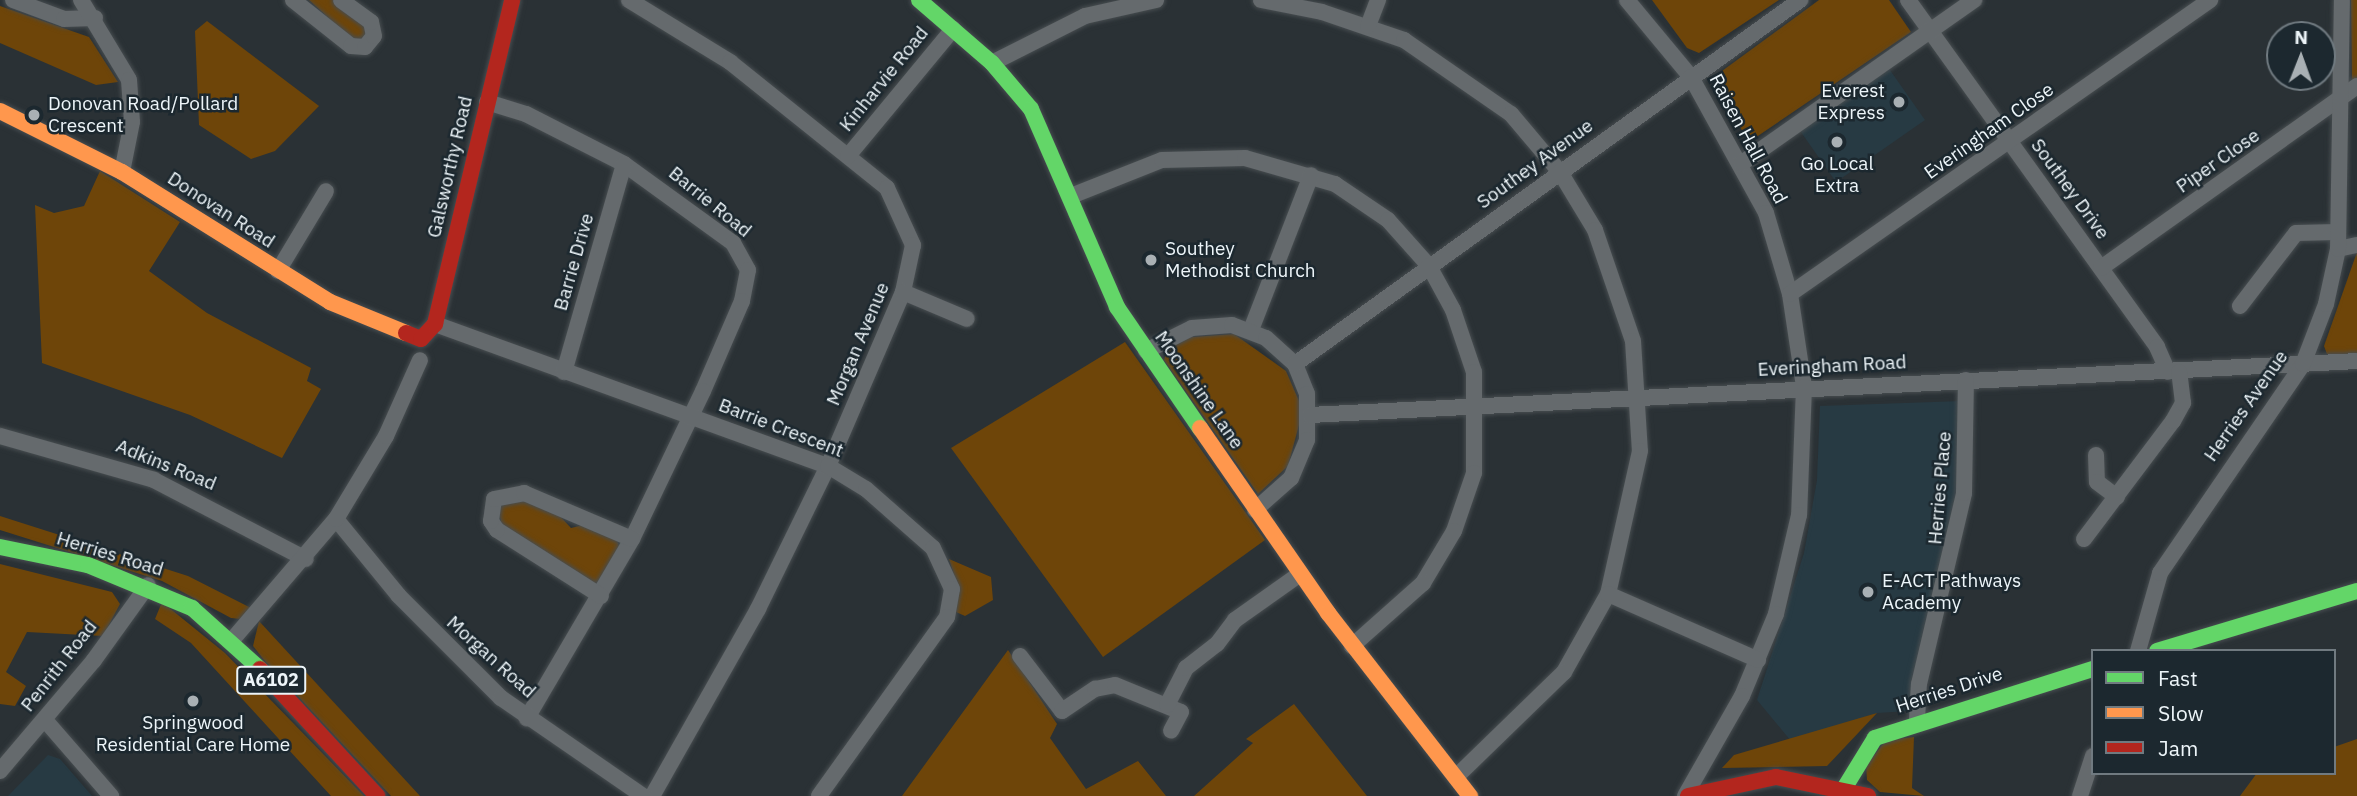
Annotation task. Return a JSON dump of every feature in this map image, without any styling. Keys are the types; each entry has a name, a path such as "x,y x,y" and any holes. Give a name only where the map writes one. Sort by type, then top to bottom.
{"street":[{"path":"13,0 64,19 95,18"},
{"path":"80,0 117,51 133,102 122,172"},
{"path":"293,0 351,46 365,47 374,36 371,22 341,0"},
{"name":"Galsworthy Road","path":"435,324 512,0"},
{"name":"Morgan Avenue","path":"629,0 730,62 887,188 909,223 912,266 828,466 758,609 652,796"},
{"name":"Moonshine Lane","path":"919,0 992,62 1031,109 1071,196 1110,294 1146,351 1352,646 1470,796"},
{"path":"992,62 1084,16 1156,0"},
{"path":"1261,0 1368,26 1477,85 1560,172 1595,230 1633,341 1640,402 1635,493 1608,594 1564,672 1456,777"},
{"path":"1368,26 1378,0"},
{"name":"Raisen Hall Road","path":"1627,0 1691,77 1742,163 1766,213 1790,294 1804,387 1797,528 1758,660 1687,796"},
{"name":"Southey Avenue","path":"1295,364 1800,0"},
{"name":"Southey Drive","path":"1908,0 2174,372"},
{"path":"1742,163 1973,0"},
{"name":"Everingham Close","path":"1790,294 2210,0"},
{"name":"Herries Avenue","path":"2138,649 2144,615 2183,533 2303,364 2337,240 2342,101 2342,0"},
{"name":"Kinharvie Road","path":"848,156 953,29"},
{"name":"Piper Close","path":"2101,268 2342,101 2357,86"},
{"name":"Barrie Road","path":"486,102 526,114 624,164 733,243 748,270 742,301 691,416 632,538 601,596 527,718"},
{"name":"Donovan Road","path":"0,111 122,172 278,271 376,324 421,338 435,324"},
{"path":"1071,196 1162,160 1205,156 1311,175 1388,220 1429,266 1466,341 1479,408 1466,504 1440,559 1400,608 1352,646"},
{"name":"Barrie Drive","path":"564,372 624,164"},
{"path":"1251,330 1311,175"},
{"path":"278,271 326,191"},
{"path":"2240,306 2296,233 2357,245"},
{"path":"903,292 967,318"},
{"name":"Barrie Crescent","path":"435,324 828,466 918,533 939,559 952,589 935,635 819,796"},
{"path":"1146,351 1192,328 1251,330 1295,364 1310,415 1301,462 1255,510"},
{"path":"233,639 306,559 336,519 380,448 420,360"},
{"name":"Everingham Road","path":"1310,415 1640,402 1804,387 2174,372 2357,361"},
{"path":"2084,539 2183,403 2174,372"},
{"name":"Herries Place","path":"1917,720 1919,684 1962,506 1966,380"},
{"name":"Adkins Road","path":"0,436 154,480 306,559"},
{"path":"2096,456 2097,482 2117,497"},
{"path":"601,596 497,530 491,521 494,499 524,493 632,538"},
{"name":"Morgan Road","path":"336,519 432,632 527,718 643,796"},
{"name":"Herries Road","path":"0,547 148,585 233,639 377,796"},
{"path":"1167,705 1186,668 1217,644 1235,620 1300,574"},
{"name":"Penrith Road","path":"0,771 45,720 148,585"},
{"path":"2164,649 2357,592"},
{"path":"1608,594 1758,660"},
{"path":"1020,656 1062,711 1105,685 1181,712 1171,731"},
{"name":"Herries Drive","path":"1845,788 1875,738 1917,720 2091,670"},
{"path":"45,720 111,796"},
{"path":"2080,796 2091,762"},
{"path":"1687,796 1776,777 1845,788 1868,796"}],"shaded area":[{"path":"309,0 333,0 365,23 366,37 354,41"},
{"path":"1652,0 1779,0 1699,53 1687,48"},
{"path":"1819,0 1889,0 1911,32 1749,142 1711,79"},
{"path":"2351,0 2357,0 2357,80 2352,82"},
{"path":"0,6 89,37 118,82 96,85 0,43"},
{"path":"207,21 319,106 275,151 251,159 199,125 195,31"},
{"path":"1885,63 1925,120 1836,182 1796,125"},
{"path":"100,171 180,222 149,271 207,313 311,368 307,381 321,389 282,458 190,415 42,363 35,205 54,213 84,206"},
{"path":"2357,252 2357,355 2327,354 2324,346"},
{"path":"1234,334 1286,371 1303,410 1288,466 1258,494 1164,360 1168,346 1192,337"},
{"path":"1125,342 1265,540 1103,657 951,448"},
{"name":"E-ACT Pathways Academy","path":"1962,401 1958,488 1936,621 1908,711 1877,713 1791,741 1757,700 1804,553 1817,480 1820,406"},
{"path":"515,497 558,514 571,528 583,525 616,538 619,546 597,585 502,527 498,507"},
{"path":"0,516 188,576 251,608 240,619 231,618 162,581 0,530"},
{"path":"949,559 991,577 993,600 965,616 956,612 959,590"},
{"path":"0,564 112,592 120,604 103,636 27,632 6,672 26,686 15,706 0,704"},
{"path":"162,602 225,653 364,796 331,796 191,643 155,619"},
{"path":"259,621 420,796 391,796 264,660 253,646"},
{"path":"1008,650 1057,724 1050,738 1086,789 1138,761 1166,796 902,796"},
{"path":"1294,704 1367,796 1194,796 1253,743 1246,739"},
{"path":"1877,713 1827,766 1722,768 1734,755"},
{"path":"1914,737 1912,788 1924,796 1880,792 1867,780 1866,766 1886,740"},
{"path":"2357,739 2357,796 2240,796 2256,775 2336,775 2336,746"},
{"path":"48,755 60,759 92,796 8,796"}],"traffic: fast":[{"path":"919,0 992,63 1031,109 1117,307 1200,428"},
{"path":"0,547 88,565 192,608 260,669"},
{"path":"2164,649 2357,591"},
{"path":"1845,787 1875,738 2091,670"}],"traffic: slow":[{"path":"0,111 122,172 330,302 406,333"},
{"path":"1200,428 1328,613 1470,796"}],"traffic: jam":[{"path":"406,333 421,339 435,324 512,0"},
{"path":"260,669 377,796"},
{"path":"1688,796 1776,777 1868,796"}],"place":[{"name":"Everest Express","path":"1899,102"},
{"name":"Donovan Road/Pollard Crescent","path":"34,115"},
{"name":"Go Local Extra","path":"1837,142"},
{"name":"Southey Methodist Church","path":"1151,260"},
{"name":"E-ACT Pathways Academy","path":"1868,592"},
{"name":"Springwood Residential Care Home","path":"193,701"}]}
